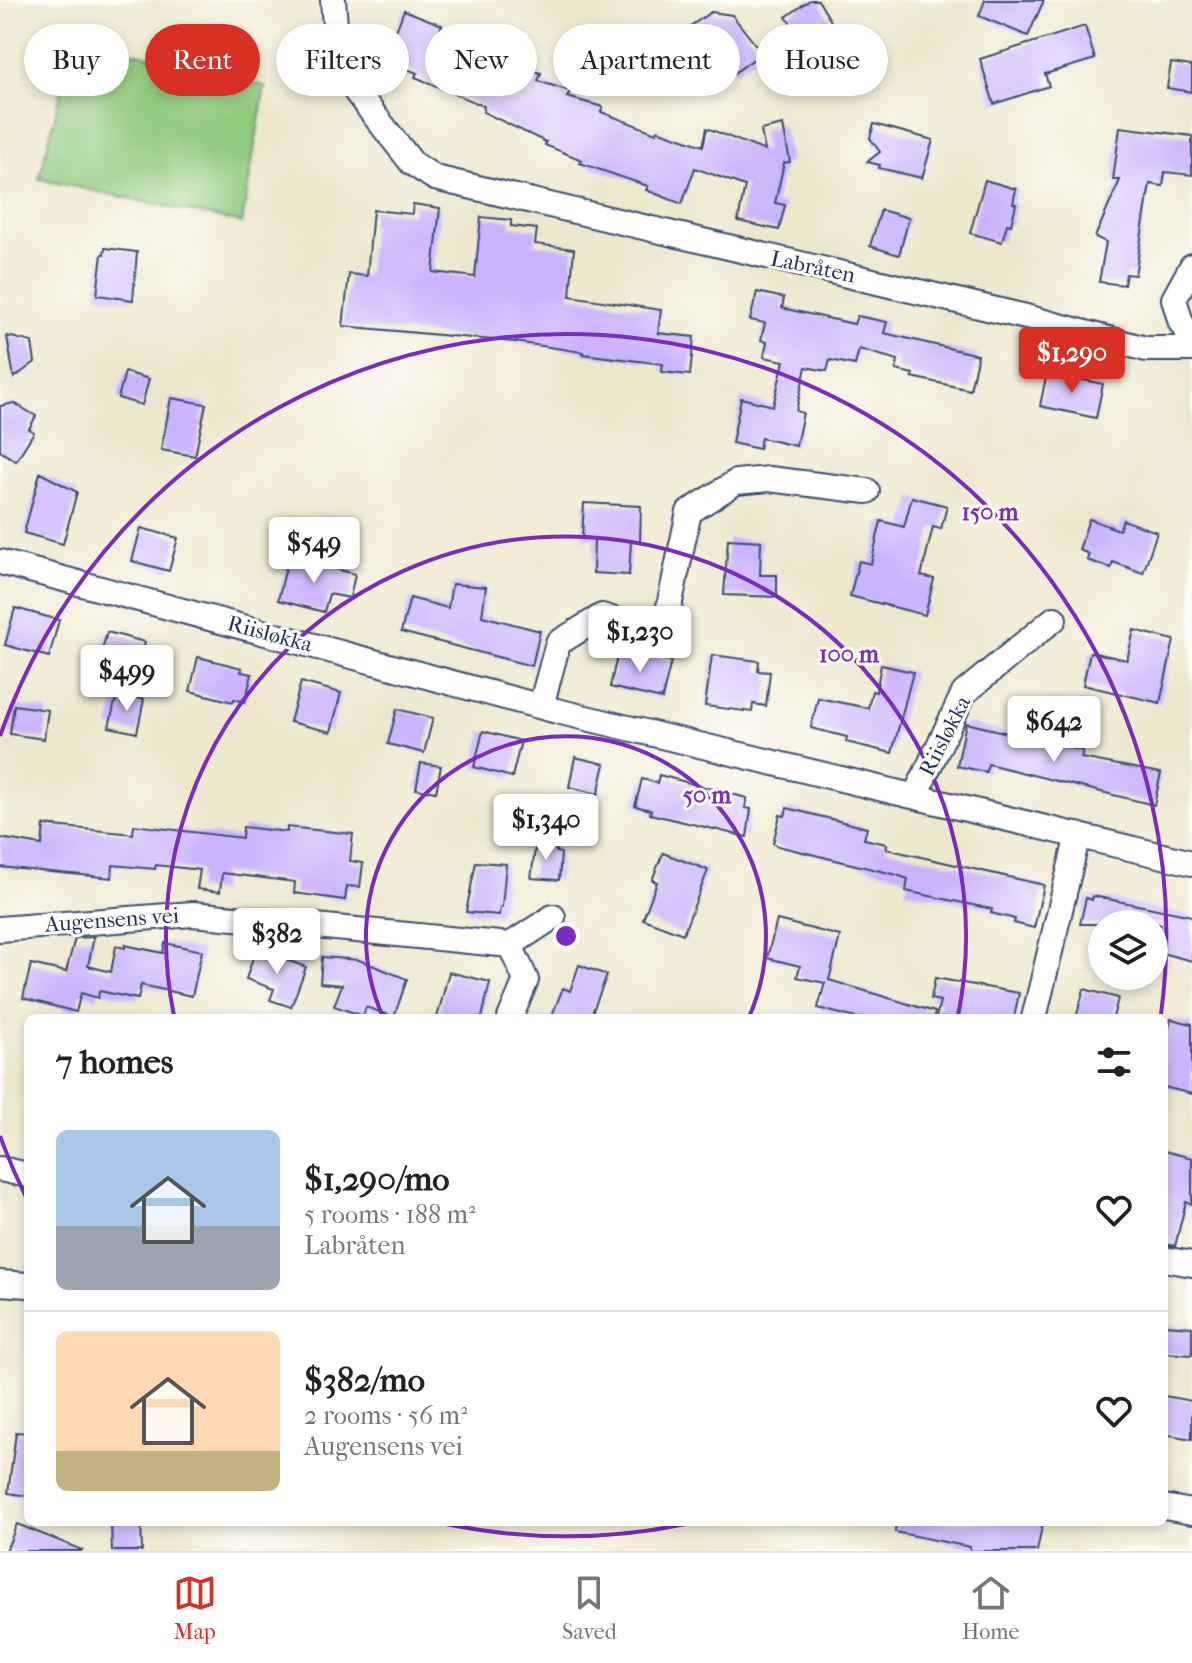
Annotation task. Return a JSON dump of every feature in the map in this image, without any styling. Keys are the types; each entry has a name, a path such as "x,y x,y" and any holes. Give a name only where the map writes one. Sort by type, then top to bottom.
{"street":[{"name":"Labråten","path":"333,0 337,51 357,93 412,163 435,178 1011,313 1146,349 1192,349"},
{"path":"1192,266 1174,299 1181,323 1192,337"},
{"path":"541,706 558,643 602,616 663,635 689,512 736,482 769,479 867,491"},
{"name":"Riisløkka","path":"0,562 541,706 1192,863"},
{"name":"Riisløkka","path":"915,796 964,693 1054,619"},
{"path":"1035,1014 1078,835"},
{"name":"Augensens vei","path":"0,929 193,914 510,945"},
{"path":"512,1014 526,980 510,945 553,917"},
{"path":"0,1169 24,1174"},
{"path":"1168,1260 1192,1264"},
{"path":"0,1283 24,1285"},
{"path":"1168,1508 1192,1512"}],"green space":[{"path":"129,51 145,55 145,96 260,96 260,85 265,86 242,223 39,179 60,96 129,96"}],"building":[{"path":"810,0 818,0 833,24 791,24 786,17"},
{"path":"985,0 1044,0 1028,36 979,16"},
{"path":"404,10 439,24 425,24 425,81 415,77 417,73 409,70 409,24 399,24"},
{"path":"711,12 732,15 739,24 693,24"},
{"path":"740,25 756,45 756,57 740,69"},
{"path":"1085,26 1095,59 1045,74 1049,86 994,104 980,59"},
{"path":"1171,63 1192,66 1192,92 1167,88"},
{"path":"537,72 541,73 538,81 553,86 553,96 568,96 603,107 601,112 656,133 657,130 703,146 707,128 765,151 761,130 783,125 790,162 784,163 775,203 785,205 779,230 738,221 745,186 695,168 682,204 646,190 648,186 580,163 582,160 545,145 546,142 483,112 484,106 460,96 537,96"},
{"path":"874,124 933,140 922,178 879,168 880,165 867,162 880,152 870,138"},
{"path":"1120,127 1192,136 1192,175 1165,172 1163,186 1150,184 1135,275 1126,274 1124,285 1099,282 1106,242 1095,237 1120,180 1113,180"},
{"path":"985,180 1016,189 1011,225 1007,224 1002,242 970,233"},
{"path":"413,204 440,208 433,272 475,277 481,217 511,220 511,226 537,229 535,244 574,249 570,296 661,310 658,333 694,337 690,375 662,372 663,364 515,342 343,326 349,274 367,276 373,210 412,214"},
{"path":"881,210 909,218 899,255 870,246"},
{"path":"105,248 137,252 133,300 97,295"},
{"path":"757,292 784,298 782,308 854,324 857,316 887,322 884,333 978,355 970,390 912,377 913,374 896,370 898,360 859,349 855,365 830,360 827,371 806,367 796,411 803,413 796,446 761,438 759,449 732,443 741,398 773,406 784,361 764,357 767,342 761,340 765,323 750,320"},
{"path":"7,336 32,342 35,362 14,378"},
{"path":"125,372 149,379 142,405 118,398"},
{"path":"1047,372 1103,384 1096,418 1040,406"},
{"path":"171,398 206,404 195,456 161,450"},
{"path":"14,403 36,416 29,429 34,432 16,461 0,451 0,406"},
{"path":"40,473 77,492 63,544 24,533"},
{"path":"912,497 947,506 941,529 933,527 921,576 934,579 925,615 850,596 859,561 871,564 881,521 904,527"},
{"path":"584,503 641,506 640,542 631,541 629,575 593,573 594,539 582,539"},
{"path":"1089,519 1119,530 1123,520 1157,532 1143,573 1113,562 1111,568 1087,560 1089,554 1079,550"},
{"path":"141,528 178,538 169,571 132,561"},
{"path":"728,539 761,541 760,575 777,575 777,597 724,595"},
{"path":"293,558 355,574 350,598 329,594 324,612 278,600 287,563 291,564"},
{"path":"452,584 486,587 482,616 540,631 532,666 401,632 410,598 448,608"},
{"path":"15,608 59,620 49,657 5,645"},
{"path":"1134,630 1174,640 1160,703 1083,685 1090,652 1127,660"},
{"path":"107,632 145,642 135,682 106,675 107,672 97,669"},
{"path":"619,648 671,661 662,699 610,687"},
{"path":"712,655 759,661 758,671 770,672 766,706 753,704 752,712 705,706"},
{"path":"198,657 242,668 241,672 252,674 245,702 190,691"},
{"path":"881,665 913,672 892,753 846,742 847,737 811,728 818,698 868,708 872,691 876,692"},
{"path":"301,682 341,693 331,732 290,722"},
{"path":"117,694 144,699 137,733 109,727"},
{"path":"14,705 48,710 44,739 10,734"},
{"path":"397,709 433,718 424,753 388,744"},
{"path":"966,723 1083,751 1081,758 1161,773 1154,805 988,764 986,772 957,766"},
{"path":"483,731 521,741 512,777 474,767"},
{"path":"575,757 605,764 598,794 569,787"},
{"path":"421,763 441,766 436,792 416,789"},
{"path":"659,775 747,798 745,808 751,809 747,837 650,814 651,810 635,806 642,779 657,783"},
{"path":"787,808 867,828 864,839 887,844 886,849 1044,885 1034,928 991,913 992,909 906,891 908,879 897,875 778,846 773,843 780,815 785,816"},
{"path":"44,825 133,834 134,825 242,838 243,827 287,832 287,827 353,834 350,861 363,863 360,887 347,886 345,900 294,893 295,882 222,873 220,892 197,889 200,870 156,865 155,869 113,865 112,878 0,867 0,838 42,845"},
{"path":"536,842 556,844 556,852 561,853 559,880 531,878"},
{"path":"663,853 708,870 683,934 643,919 657,882 652,880"},
{"path":"476,862 506,864 499,915 466,912"},
{"path":"1093,896 1162,910 1088,910 1088,924 1080,924 1086,898 1092,900"},
{"path":"1168,911 1192,916 1192,961 1168,955"},
{"path":"777,920 840,936 829,980 935,1014 841,1014 818,1008 825,983 797,977 800,966 767,958"},
{"path":"94,937 88,966 111,972 116,946 163,953 165,943 202,951 192,996 141,985 138,999 99,991 98,998 81,993 76,1012 23,998 31,964 66,972 75,938"},
{"path":"256,949 306,967 291,1007 270,1000 274,989 246,979"},
{"path":"322,957 359,960 407,979 395,1014 366,1007 364,1014 357,1014 334,1006 342,985 320,983"},
{"path":"579,965 607,975 592,1014 553,1014 563,988 570,991"},
{"path":"449,972 490,982 483,1014 438,1014"},
{"path":"935,978 1019,993 1015,1014 937,1014 940,1001 931,999"},
{"path":"1084,989 1118,998 1114,1014 1077,1014"},
{"path":"1171,1019 1192,1024 1192,1094 1168,1088 1168,1032"},
{"path":"1168,1152 1192,1158 1192,1204 1186,1202 1175,1246 1168,1245"},
{"path":"1168,1325 1192,1327 1192,1355 1168,1353"},
{"path":"1168,1397 1192,1401 1192,1439 1168,1435"},
{"path":"16,1432 24,1433 24,1495 8,1493"},
{"path":"17,1524 82,1550 6,1551"},
{"path":"111,1526 141,1526 142,1551 112,1551"},
{"path":"896,1526 1042,1526 1037,1551 970,1551 970,1547 895,1532"}]}
